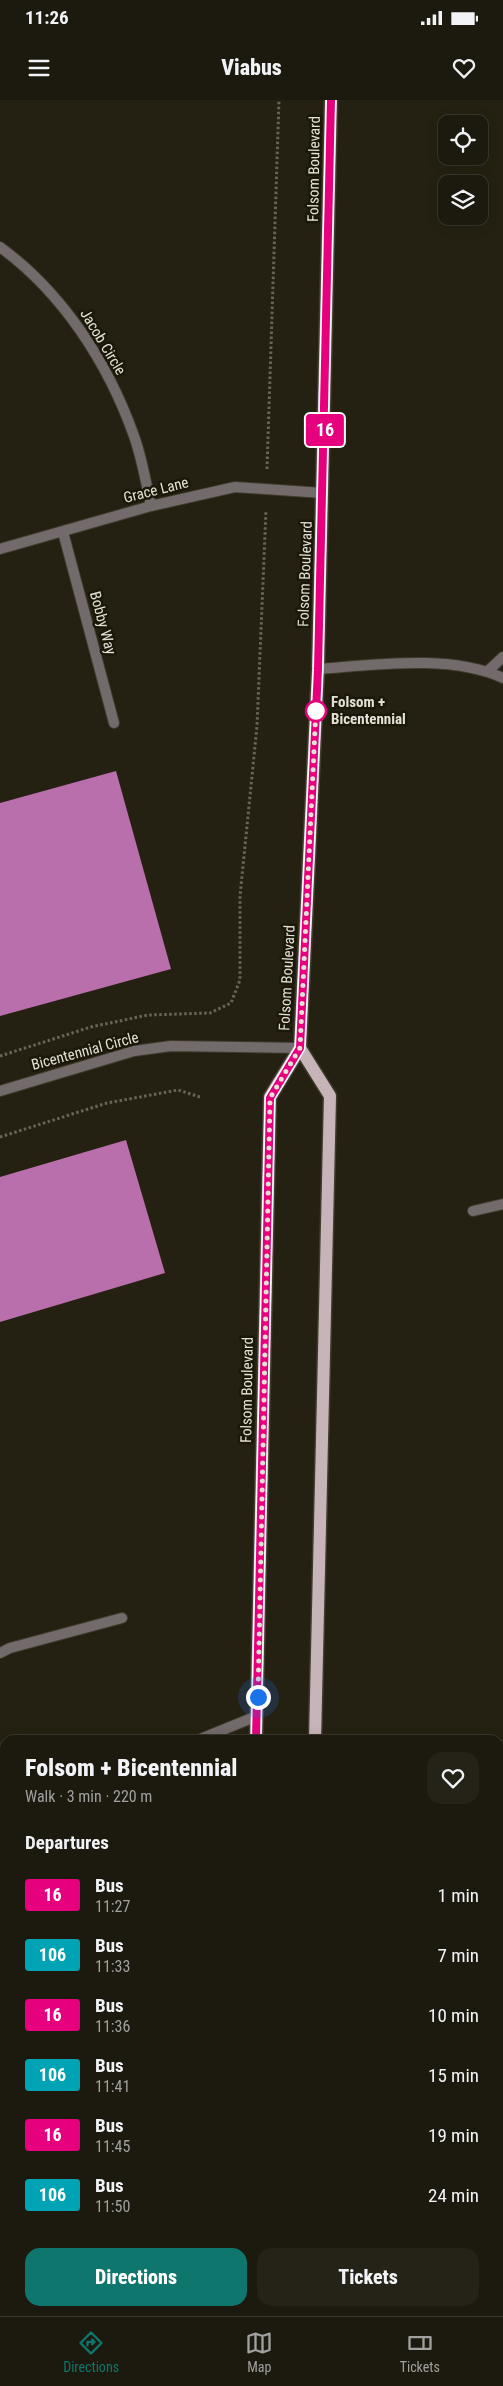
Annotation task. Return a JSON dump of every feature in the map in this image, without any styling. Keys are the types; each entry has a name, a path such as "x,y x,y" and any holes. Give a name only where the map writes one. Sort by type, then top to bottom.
{"main road":[{"name":"Folsom Boulevard","path":"256,1735 270,1098 300,1048 318,669 331,100"},
{"name":"Folsom Boulevard","path":"300,1048 330,1096 314,1735"}],"street":[{"name":"Jacob Circle","path":"0,247 19,260 68,312 107,372 134,437 151,506"},
{"name":"Grace Lane","path":"0,549 151,506 235,487 323,493"},
{"name":"Bobby Way","path":"63,532 114,723"},
{"path":"488,671 503,657"},
{"path":"318,669 421,662 488,671 503,678"},
{"name":"Bicentennial Circle","path":"0,1091 134,1051 171,1046 300,1048"},
{"path":"473,1211 503,1204"},
{"path":"0,1653 122,1618"},
{"path":"210,1735 257,1716"}],"path":[{"path":"0,1056 91,1027 148,1015 210,1013 231,1003 240,980 240,896 257,726 267,489 279,100"},
{"path":"0,1137 107,1103 178,1090 200,1097"}],"building":[{"path":"116,771 171,969 0,1016 0,803"},
{"path":"126,1140 165,1273 0,1322 0,1177"}],"bus line":[{"name":"16","path":"256,1735 270,1098 300,1048 318,669 331,100"}],"place":[{"name":"Folsom + Bicentennial","path":"316,711"}],"route":[{"path":"258,1697 270,1098 300,1048 316,708 316,711"}]}
